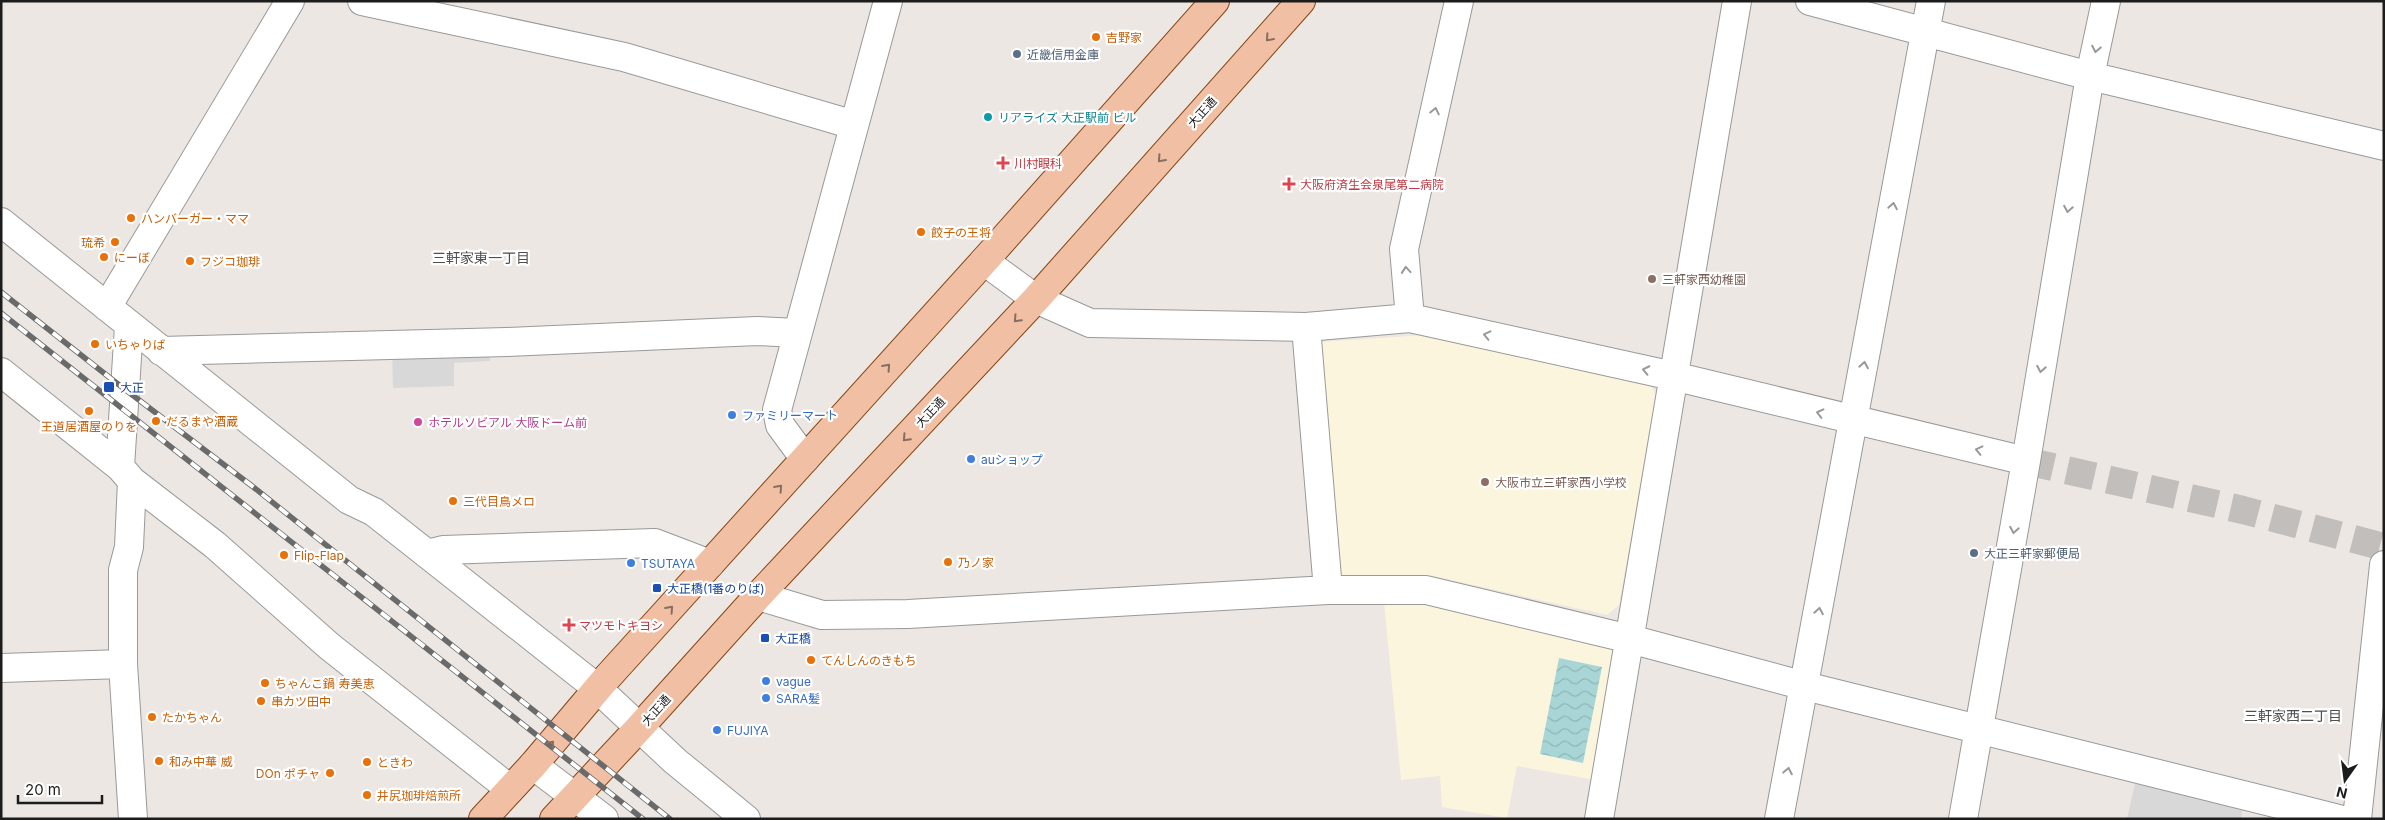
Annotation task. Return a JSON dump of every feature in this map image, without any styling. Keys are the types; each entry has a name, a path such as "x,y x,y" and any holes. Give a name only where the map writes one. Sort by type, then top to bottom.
{"main road":[{"path":"483,819 533,764 597,688 984,261 1214,1"},
{"name":"大正通","path":"554,819 758,596 1036,299 1301,1"}],"street":[{"path":"107,307 290,1"},
{"path":"362,1 624,56 854,125"},
{"path":"805,459 780,425 777,410 888,1"},
{"path":"1410,318 1404,249 1459,1"},
{"path":"1599,819 1737,1"},
{"path":"1810,1 2090,76 2384,146"},
{"path":"1778,819 1805,686 1931,1"},
{"path":"1963,819 2026,461 2090,76 2106,1"},
{"path":"1,222 349,500 374,512 597,688 675,761 746,819"},
{"path":"984,261 1036,299 1090,323 1306,327 1410,318 1673,376 1853,421 2026,461"},
{"path":"129,326 126,474 129,547 123,570 123,664 133,819"},
{"path":"1306,327 1328,590"},
{"path":"161,351 757,332 797,333"},
{"path":"1,372 214,545 329,646 510,789"},
{"path":"427,554 443,550 655,543 710,564"},
{"path":"2357,819 2384,565"},
{"path":"758,596 822,615 908,614 1328,590 1426,590 1630,639 1805,686 2339,819"},
{"path":"1,668 123,664"},
{"path":"533,764 604,819"}],"shaded area":[{"name":"大阪市立三軒家西小学校","path":"1425,335 1651,386 1656,394 1619,605 1607,615 1433,576 1341,577 1336,571 1321,342"},
{"path":"490,349 490,361 454,363 454,386 393,388 392,353"},
{"path":"1384,601 1420,602 1610,647 1615,656 1595,780 1517,766 1507,818 1442,807 1440,776 1401,780"},
{"path":"2135,783 2243,806 2241,819 2127,819"}],"water":[{"path":"1559,658 1602,667 1583,763 1540,754"}],"tunnel":[{"path":"2026,461 2243,510 2384,547"}],"railway":[{"path":"1,292 252,486 670,819"},
{"path":"1,313 643,819"}],"place":[{"name":"吉野家","path":"1096,37"},
{"name":"近畿信用金庫","path":"1017,54"},
{"name":"リアライズ 大正駅前 ビル","path":"988,117"},
{"name":"川村眼科","path":"1003,163"},
{"name":"大阪府済生会泉尾第二病院","path":"1289,184"},
{"name":"ハンバーガー・ママ","path":"131,218"},
{"name":"餃子の王将","path":"921,232"},
{"name":"琉希","path":"115,242"},
{"name":"にーぼ","path":"104,257"},
{"name":"フジコ珈琲","path":"190,261"},
{"name":"三軒家西幼稚園","path":"1652,279"},
{"name":"いちゃりば","path":"95,344"},
{"name":"大正","path":"109,387"},
{"name":"王道居酒屋のりを","path":"89,411"},
{"name":"ファミリーマート","path":"732,415"},
{"name":"だるまや酒蔵","path":"156,421"},
{"name":"ホテルソビアル 大阪ドーム前","path":"418,422"},
{"name":"auショップ","path":"971,459"},
{"name":"大阪市立三軒家西小学校","path":"1485,482"},
{"name":"三代目鳥メロ","path":"453,501"},
{"name":"大正三軒家郵便局","path":"1974,553"},
{"name":"Flip-Flap","path":"284,555"},
{"name":"乃ノ家","path":"948,562"},
{"name":"TSUTAYA","path":"631,563"},
{"name":"大正橋(1番のりば)","path":"657,588"},
{"name":"マツモトキヨシ","path":"569,625"},
{"name":"大正橋","path":"765,638"},
{"name":"てんしんのきもち","path":"811,660"},
{"name":"vague","path":"766,681"},
{"name":"ちゃんこ鍋 寿美恵","path":"265,683"},
{"name":"SARA髪","path":"766,698"},
{"name":"串カツ田中","path":"261,701"},
{"name":"たかちゃん","path":"152,717"},
{"name":"FUJIYA","path":"717,730"},
{"name":"和み中華 威","path":"159,761"},
{"name":"ときわ","path":"367,762"},
{"name":"DOn ポチャ","path":"330,773"},
{"name":"井尻珈琲焙煎所","path":"367,795"}],"district":[{"name":"三軒家東一丁目","path":"481,257"},
{"name":"三軒家西二丁目","path":"2293,715"}]}
